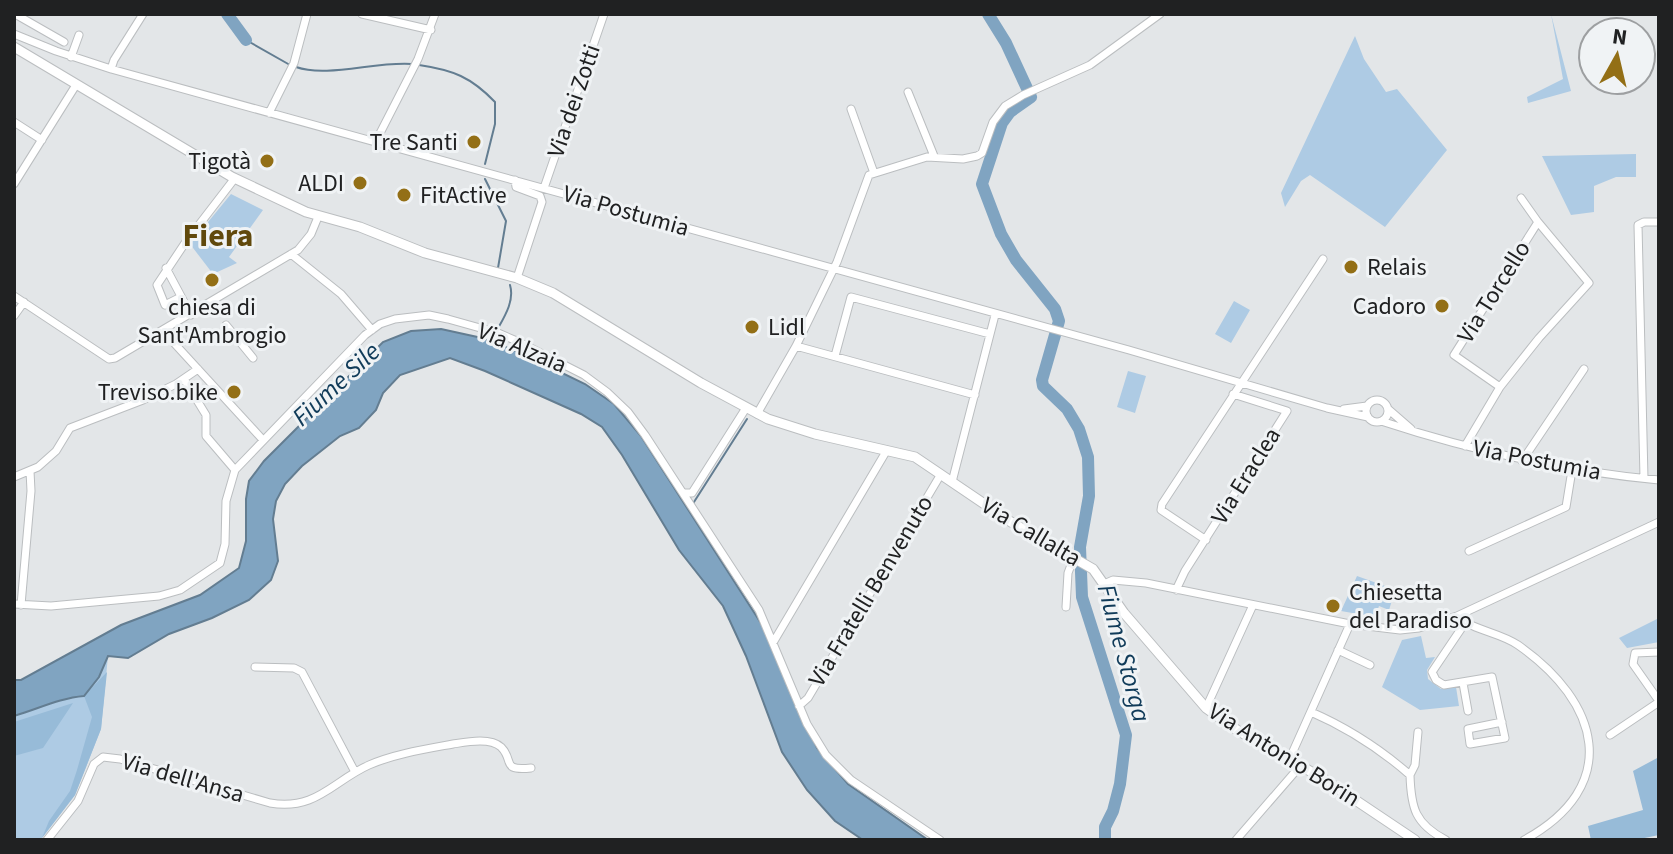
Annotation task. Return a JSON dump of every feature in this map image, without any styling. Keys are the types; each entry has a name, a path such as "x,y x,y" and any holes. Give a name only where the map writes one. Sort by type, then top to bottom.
{"main road":[{"name":"Via Callalta","path":"16,52 235,178 318,217 360,227 456,263 517,278 553,293 757,414 793,428 915,457 1011,522 1089,566 1098,573 1104,584"},
{"name":"Via Antonio Borin","path":"1104,584 1124,613 1206,708 1237,730 1290,758 1415,840"}],"street":[{"path":"111,69 143,14"},
{"path":"269,113 292,67 307,14"},
{"path":"362,14 431,30"},
{"path":"376,141 418,59 435,14"},
{"name":"Via dei Zotti","path":"544,188 604,14"},
{"path":"869,178 934,156 963,159 982,153 1000,112 1023,95 1090,65 1160,14"},
{"path":"19,15 64,42"},
{"name":"Via Postumia","path":"14,34 111,69 1368,417 1416,433 1522,461 1659,480"},
{"path":"71,57 79,35"},
{"path":"14,184 76,85"},
{"path":"908,92 934,156"},
{"path":"757,414 796,346 869,178 851,109"},
{"path":"14,122 42,140"},
{"path":"181,297 165,305 157,285 166,268 235,178"},
{"path":"515,180 516,187 540,196 542,202 517,278"},
{"name":"Via Torcello","path":"1465,446 1500,387 1589,283 1521,198"},
{"path":"14,296 109,359 115,358 298,250 311,234 318,217"},
{"name":"Via Torcello","path":"1500,387 1454,355 1538,222"},
{"path":"1644,478 1638,225 1659,222"},
{"path":"291,254 341,294 372,330"},
{"path":"1206,540 1161,510 1161,507 1323,259"},
{"path":"166,268 191,315"},
{"path":"835,356 851,297 990,334"},
{"path":"14,316 24,302"},
{"name":"Via Alzaia","path":"17,604 51,606 138,599 180,590 198,579 220,563 224,553 226,501 235,470 372,330 395,319 429,315 495,332 584,375 628,412 685,493 759,610 814,738 838,768 940,840"},
{"path":"952,482 995,315"},
{"path":"226,325 253,358"},
{"path":"163,331 263,440"},
{"path":"796,346 975,395"},
{"path":"14,477 38,467 56,451 70,428 143,400 198,369"},
{"path":"1522,461 1584,369"},
{"path":"184,379 206,415 206,436 235,470"},
{"name":"Via Eraclea","path":"1176,590 1287,411 1233,394"},
{"name":"Via Postumia","path":"1337,410 1367,406 1377,400 1416,433"},
{"path":"1367,406 1368,417"},
{"path":"685,493 692,493 746,408"},
{"path":"1381,421 1387,416 1388,409"},
{"path":"774,641 887,450"},
{"path":"1469,551 1566,507 1572,470"},
{"path":"17,604 31,491 30,471"},
{"name":"Via Fratelli Benvenuto","path":"799,706 808,698 941,474"},
{"name":"Via Callalta","path":"1104,584 1120,580 1350,624 1400,630 1419,628 1457,616 1659,522"},
{"path":"1066,607 1068,573 1074,558"},
{"path":"1206,708 1253,605"},
{"path":"1457,616 1465,623 1504,637 1547,668 1580,715 1591,740 1590,762 1581,789 1557,818 1524,840"},
{"path":"1465,623 1432,672 1436,680 1444,685 1492,677 1502,722 1505,738 1470,744 1468,729 1502,722"},
{"path":"1290,758 1350,624"},
{"path":"1338,650 1370,665"},
{"path":"1610,735 1659,702 1633,664 1635,653 1659,652"},
{"path":"255,667 294,668 302,672 355,772"},
{"path":"1463,683 1468,711"},
{"path":"1311,712 1345,727 1381,749 1410,775"},
{"path":"1418,732 1415,765 1410,775 1411,797 1417,820 1446,840"},
{"name":"Via dell'Ansa","path":"47,840 78,801 94,764 103,757 284,805 320,797 355,772 388,759 454,744 489,741 502,748 511,767 531,768"},
{"path":"1236,840 1301,765"}],"shaded area":[{"path":"1551,14 1571,91 1528,103 1527,97 1563,79"},
{"path":"1355,36 1364,59 1386,92 1397,89 1447,150 1385,227 1310,175 1301,181 1285,207 1281,193"},
{"path":"1636,154 1636,177 1616,177 1594,186 1594,212 1571,215 1542,156"},
{"path":"231,194 263,210 229,257 237,263 213,274 190,244"},
{"path":"1234,301 1250,310 1231,343 1215,334"},
{"path":"441,329 482,338 521,353 585,384 614,404 641,436 766,631 817,748 848,784 928,840 863,840 835,821 807,790 782,752 746,656 723,606 679,550 602,427 581,414 450,358 400,375 383,393 376,410 359,428 340,436 285,484 276,501 273,519 278,561 271,580 249,600 169,634 128,658 108,656 99,677 84,696 14,716 14,680 21,680 121,625 200,595 239,568 246,541 249,481 264,461 383,342 411,331"},
{"path":"1128,371 1146,376 1135,413 1117,407"},
{"path":"1357,576 1385,586 1384,591 1394,594 1389,610 1379,606 1375,617 1341,611"},
{"path":"1659,618 1659,642 1627,648 1619,638"},
{"path":"1421,636 1426,658 1435,657 1427,670 1428,679 1441,689 1456,687 1459,706 1420,710 1382,687 1402,640"},
{"path":"108,656 101,729 75,795 42,838 14,840 14,716 76,697 99,677"},
{"path":"107,672 101,729 75,795 42,838 49,821 70,791 77,770 92,717 84,696"},
{"path":"73,703 43,748 14,756 14,722"},
{"path":"1659,757 1659,835 1635,840 1591,840 1588,826 1643,810 1633,771"}],"waterway":[{"path":"227,14 246,40"},
{"name":"Fiume Storga","path":"988,14 1006,43 1031,97 1010,112 1002,123 982,184 1001,234 1016,260 1055,309 1059,321 1042,380 1043,386 1067,409 1079,429 1088,457 1089,496 1080,547 1082,597 1126,735 1120,784 1105,827 1105,840"},
{"path":"246,40 290,65"},
{"path":"296,67 322,71 412,64"},
{"path":"419,65 461,76 495,102 495,124 485,164"},
{"path":"485,179 506,221 498,268"},
{"path":"491,342 511,300 510,285"},
{"path":"694,502 747,419"}],"place":[{"name":"Tre Santi","path":"474,142"},
{"name":"Tigotà","path":"267,161"},
{"name":"ALDI","path":"360,183"},
{"name":"FitActive","path":"404,195"},
{"name":"Relais","path":"1351,267"},
{"name":"chiesa di Sant'Ambrogio","path":"212,280"},
{"name":"Cadoro","path":"1442,306"},
{"name":"Lidl","path":"752,327"},
{"name":"Treviso.bike","path":"234,392"},
{"name":"Chiesetta del Paradiso","path":"1333,606"}],"district":[{"name":"Fiera","path":"218,236"}],"water label":[{"name":"Fiume Sile","path":"336,384"}]}
